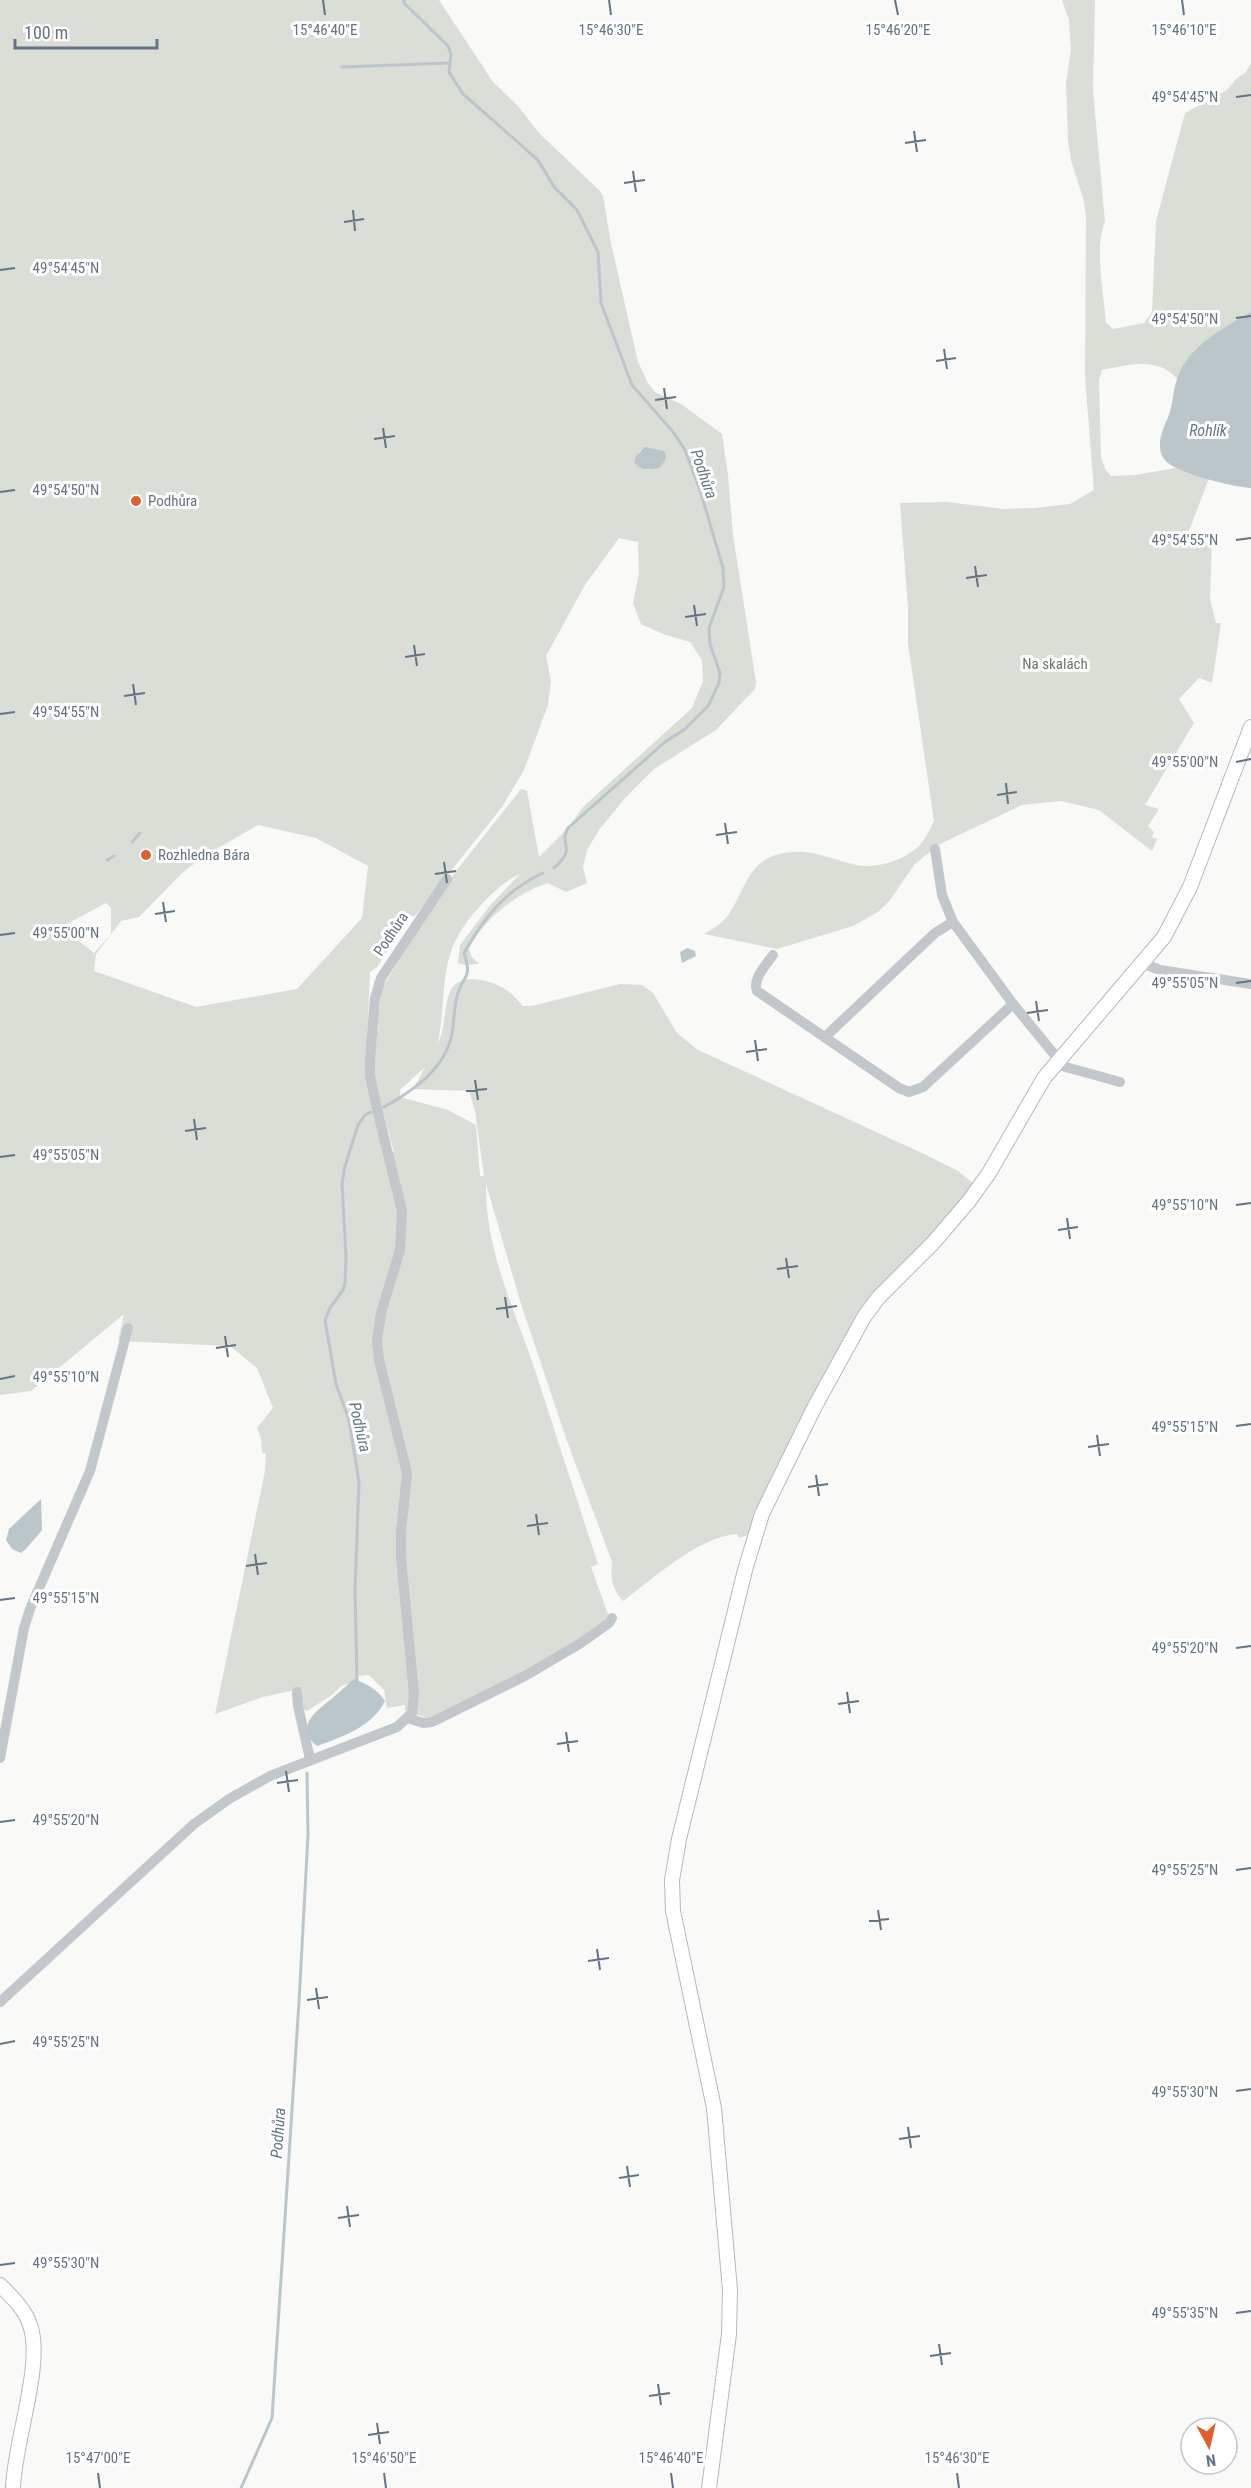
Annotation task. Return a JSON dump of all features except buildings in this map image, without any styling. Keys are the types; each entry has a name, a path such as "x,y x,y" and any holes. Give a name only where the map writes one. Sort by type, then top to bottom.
{"main road":[{"path":"709,2488 728,2346 730,2290 714,2108 673,1911 672,1880 682,1828 745,1570 768,1498 864,1317 878,1298 933,1243 969,1201 1001,1154 1035,1092 1057,1062 1167,932 1184,901 1251,727"},
{"path":"0,2285 27,2317 34,2343 34,2362 18,2440 13,2488"}],"street":[{"path":"935,849 942,895 953,922 1057,1062 1120,1082"},
{"name":"Podhůra","path":"408,1718 414,1708 414,1694 401,1557 407,1473 379,1360 377,1341 378,1323 400,1250 402,1211 370,1076 370,1060 375,998 381,978 447,879"},
{"path":"825,1037 935,933 953,922"},
{"path":"773,954 757,979 755,987 757,991 899,1088 914,1092 923,1087 1013,1004"},
{"path":"1142,963 1160,970 1251,984"},
{"path":"0,1758 30,1609 90,1471 128,1328"},
{"path":"0,2002 194,1824 250,1786 310,1759 397,1727 408,1718 423,1723 432,1722 496,1692 581,1643 609,1623 612,1618"},
{"path":"297,1692 310,1759"}],"green space":[{"path":"0,0 439,0 493,82 517,105 540,134 603,196 611,243 638,362 648,383 655,392 681,404 722,434 733,535 756,682 755,689 716,730 654,769 626,797 599,830 587,850 583,867 587,883 566,892 548,883 525,893 503,908 475,937 469,948 471,956 479,964 458,963 460,945 492,903 521,873 499,887 481,905 456,939 450,955 446,970 438,1043 450,992 454,985 467,979 484,980 499,986 508,991 523,1006 532,1006 620,984 642,985 653,993 677,1033 698,1050 958,1171 973,1183 973,1191 886,1287 756,1526 748,1535 739,1538 737,1534 722,1537 692,1550 623,1601 614,1587 612,1562 567,1441 521,1304 486,1184 490,1233 496,1257 598,1564 591,1567 609,1617 546,1661 431,1719 405,1711 405,1705 387,1708 384,1690 369,1675 356,1676 356,1681 341,1686 332,1695 307,1711 303,1709 300,1689 263,1697 215,1714 265,1471 266,1453 262,1453 257,1428 273,1408 257,1368 230,1346 118,1341 124,1314 31,1391 0,1395","holes":["640,450 659,468 647,470 634,462","619,538 638,542 639,573 633,603 641,624 663,634 690,642 702,660 703,681 692,708 583,807 568,828 539,857 527,791 521,789 456,871 428,912 381,990 373,1078 394,1152 384,1155 366,1069 370,972 377,967 410,916 414,917 502,807 524,770 548,705 551,681 546,656 585,585","258,825 316,838 368,866 362,918 297,989 196,1007 94,971 96,954 121,921 139,917 182,873 204,856","106,903 111,908 111,934 94,953 63,926","425,1067 413,1089 469,1091 475,1111 484,1176 480,1176 476,1125 448,1110 400,1097 400,1090"]},
{"name":"Na skalách","path":"1062,0 1095,0 1093,90 1105,222 1100,244 1100,257 1106,323 1113,329 1144,323 1152,312 1156,221 1185,113 1227,90 1251,64 1251,312 1229,325 1199,348 1177,379 1161,367 1142,364 1102,370 1099,380 1101,457 1105,469 1111,476 1135,475 1176,468 1209,478 1189,531 1212,539 1210,599 1216,623 1221,623 1212,683 1199,678 1179,699 1194,723 1145,805 1159,809 1148,826 1154,832 1152,837 1157,839 1152,851 1099,810 1061,801 1022,805 938,845 914,865 890,900 878,912 853,926 777,949 704,934 727,917 747,880 767,859 787,853 807,852 856,865 882,864 899,859 914,850 920,845 934,821 908,644 908,608 900,503 947,502 1004,509 1035,508 1070,504 1094,490 1085,377 1086,218 1084,201 1071,160 1068,140 1066,84 1071,50 1069,20"}],"water":[{"name":"Rohlík","path":"1251,312 1251,488 1218,482 1179,469 1164,459 1160,443 1182,367 1208,339"},
{"path":"645,447 664,451 665,461 659,468 645,469 634,462 636,456"},
{"path":"687,948 695,951 696,956 682,963 680,952"},
{"path":"41,1499 42,1530 21,1553 12,1549 6,1540 9,1529"},
{"path":"354,1679 371,1687 385,1701 372,1718 356,1730 317,1746 307,1731 311,1718"}],"waterway":[{"name":"Podhůra","path":"404,0 404,3 448,46 451,54 449,72 463,94 538,160 554,187 577,210 598,252 601,303 632,385 673,432 685,450 700,490 723,568 724,587 709,628 710,644 720,673 719,683 708,706 684,730 665,742 568,828 565,838 565,855 554,868"},
{"path":"342,67 450,63"},
{"path":"132,842 140,833"},
{"path":"107,860 114,856"},
{"name":"Podhůra","path":"384,1107 406,1094 426,1078 448,1047 457,996 468,968 464,953 480,927 507,896 543,873"},
{"name":"Podhůra","path":"357,1682 355,1590 359,1482 349,1420 336,1384 325,1320 345,1284 346,1257 342,1183 345,1166 358,1125 365,1115 371,1112"},
{"name":"Podhůra","path":"241,2488 272,2418 299,2002 308,1835 307,1773"}],"place":[{"name":"Podhůra","path":"136,501"},
{"name":"Rozhledna Bára","path":"146,855"}]}
